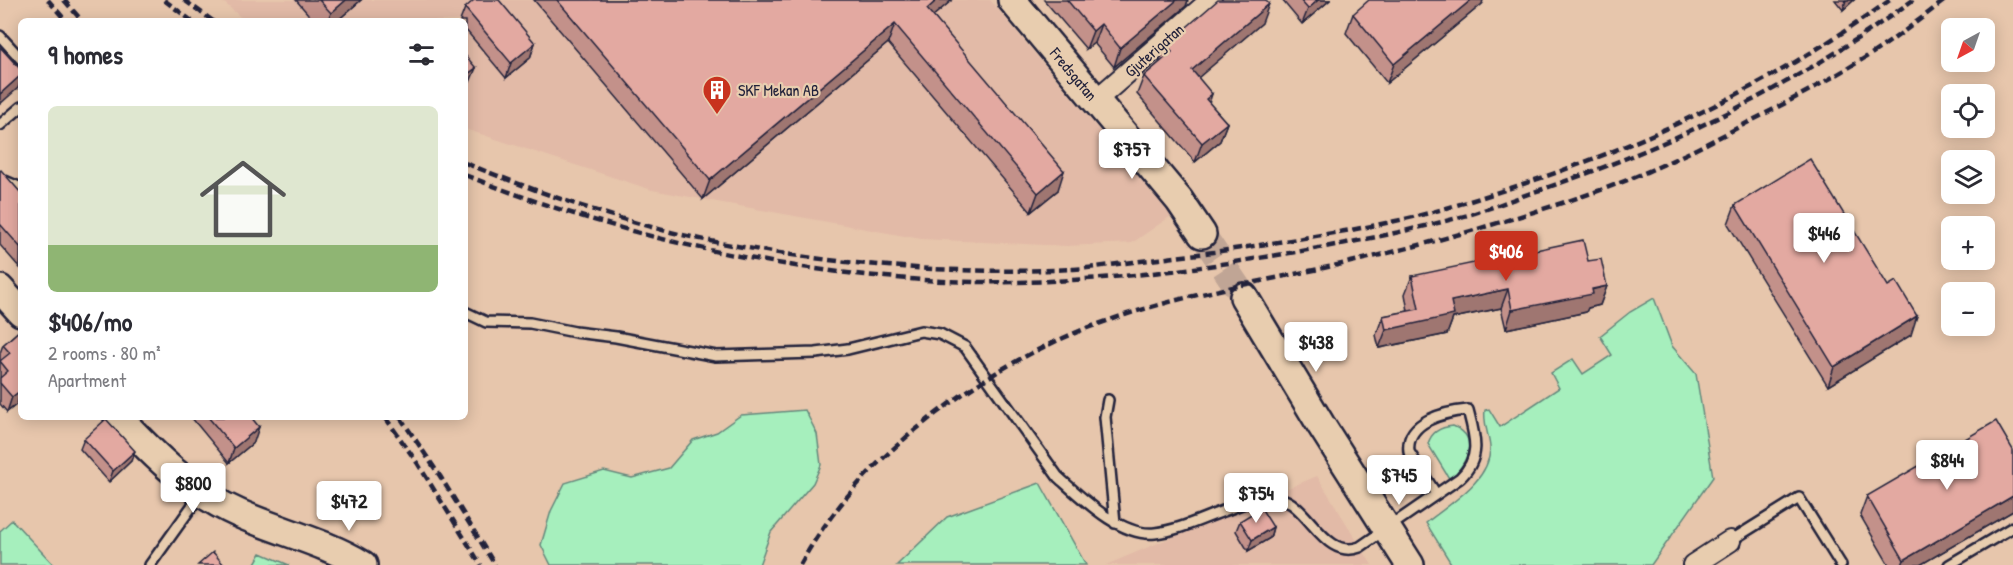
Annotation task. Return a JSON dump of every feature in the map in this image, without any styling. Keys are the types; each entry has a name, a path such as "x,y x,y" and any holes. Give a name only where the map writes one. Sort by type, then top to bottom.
{"street":[{"name":"Fredsgatan","path":"1012,0 1179,200 1203,234"},
{"name":"Gjuterigatan","path":"1096,100 1211,0"},
{"path":"0,289 18,309"},
{"path":"1244,297 1410,565"},
{"path":"121,420 164,464 201,493 240,514 313,541 363,565"},
{"path":"1693,565 1730,541"}],"lane":[{"path":"0,37 18,55"},
{"path":"0,125 18,110"},
{"path":"0,179 18,187"},
{"path":"468,313 486,322 530,322 716,356 816,353 848,349 921,331 940,334 965,347 1058,477 1115,523 1133,532 1154,533 1189,524 1251,501 1270,498 1287,501 1328,541 1353,550 1460,478 1472,464 1476,451 1468,410 1447,412 1432,418 1416,430 1408,444 1409,452 1436,494"},
{"path":"1108,400 1105,417 1115,523"},
{"path":"150,565 201,493"},
{"path":"1730,541 1799,498 1841,565"},
{"path":"1949,565 2013,527"}],"shaded area":[{"path":"221,0 990,0 1171,216 1132,243 1066,246 921,239 652,190 468,130 468,18 242,18"},
{"path":"1317,476 1372,565 1106,565"}],"green space":[{"path":"1654,298 1672,346 1696,374 1713,477 1651,565 1452,565 1426,523 1457,500 1484,471 1490,447 1485,410 1489,409 1500,427 1559,388 1551,373 1573,359 1583,374 1612,355 1600,336 1630,312"},
{"path":"805,410 817,434 821,465 813,483 771,532 759,565 551,565 541,545 551,511 565,483 604,471 632,478 669,468 693,440 717,432 741,415"},
{"path":"1453,426 1462,431 1469,444 1461,467 1450,480 1428,444 1431,436 1437,431"},
{"path":"1040,483 1086,565 897,565 947,517"},
{"path":"12,520 54,565 0,565 0,531"},
{"path":"261,553 289,565 254,565"}],"building":[{"path":"319,0 346,0 331,13"},
{"path":"474,0 499,0 535,43 511,63 465,8"},
{"name":"SKF Mekan AB","path":"557,0 937,0 927,9 1064,171 1038,193 895,24 710,180"},
{"path":"1067,0 1177,0 1120,48 1101,24 1093,31"},
{"path":"1218,0 1265,0 1269,4 1192,70 1212,94 1206,99 1227,123 1202,143 1144,76 1172,52 1166,45"},
{"path":"1300,0 1318,0 1308,9"},
{"path":"1369,0 1471,0 1394,64 1353,14"},
{"path":"0,47 18,67 18,78 0,94"},
{"path":"468,59 476,68 468,74"},
{"path":"1810,159 1888,286 1896,281 1917,316 1834,367 1735,205"},
{"path":"0,171 18,190 18,245 0,224"},
{"path":"1583,240 1588,261 1601,259 1607,286 1592,289 1593,294 1512,310 1508,289 1451,301 1454,315 1386,330 1383,316 1419,309 1412,276"},
{"path":"18,332 18,392 12,397 0,383 0,378 8,371 0,361 10,353 3,345"},
{"path":"107,420 135,451 113,471 84,439"},
{"path":"211,420 253,420 259,427 234,448"},
{"path":"1996,421 2013,450 2013,496 1904,560 1867,496"},
{"path":"1261,508 1273,527 1252,540 1240,521"},
{"path":"213,552 224,565 198,565"}],"tunnel":[{"path":"1202,234 1244,297"}],"railway":[{"path":"48,0 63,18"},
{"path":"64,0 79,18"},
{"path":"164,0 188,18"},
{"path":"184,0 209,18"},
{"path":"468,164 599,212 667,231 737,246 863,264 947,270 1032,271 1089,268 1228,250 1370,226 1437,211 1523,184 1619,148 1713,106 1804,57 1890,0"},
{"path":"468,176 620,228 725,253 832,271 886,277 980,282 1073,280 1166,272 1364,240 1442,222 1590,172 1639,153 1734,110 1825,59 1913,0"},
{"path":"800,565 824,526 884,457 957,398 997,372 1039,350 1082,330 1121,316 1200,294 1424,244 1614,185 1686,154 1829,79 1882,47 1945,0"},
{"path":"387,420 418,464 481,565"},
{"path":"402,420 495,565"}],"place":[{"name":"SKF Mekan AB","path":"717,116"}]}
